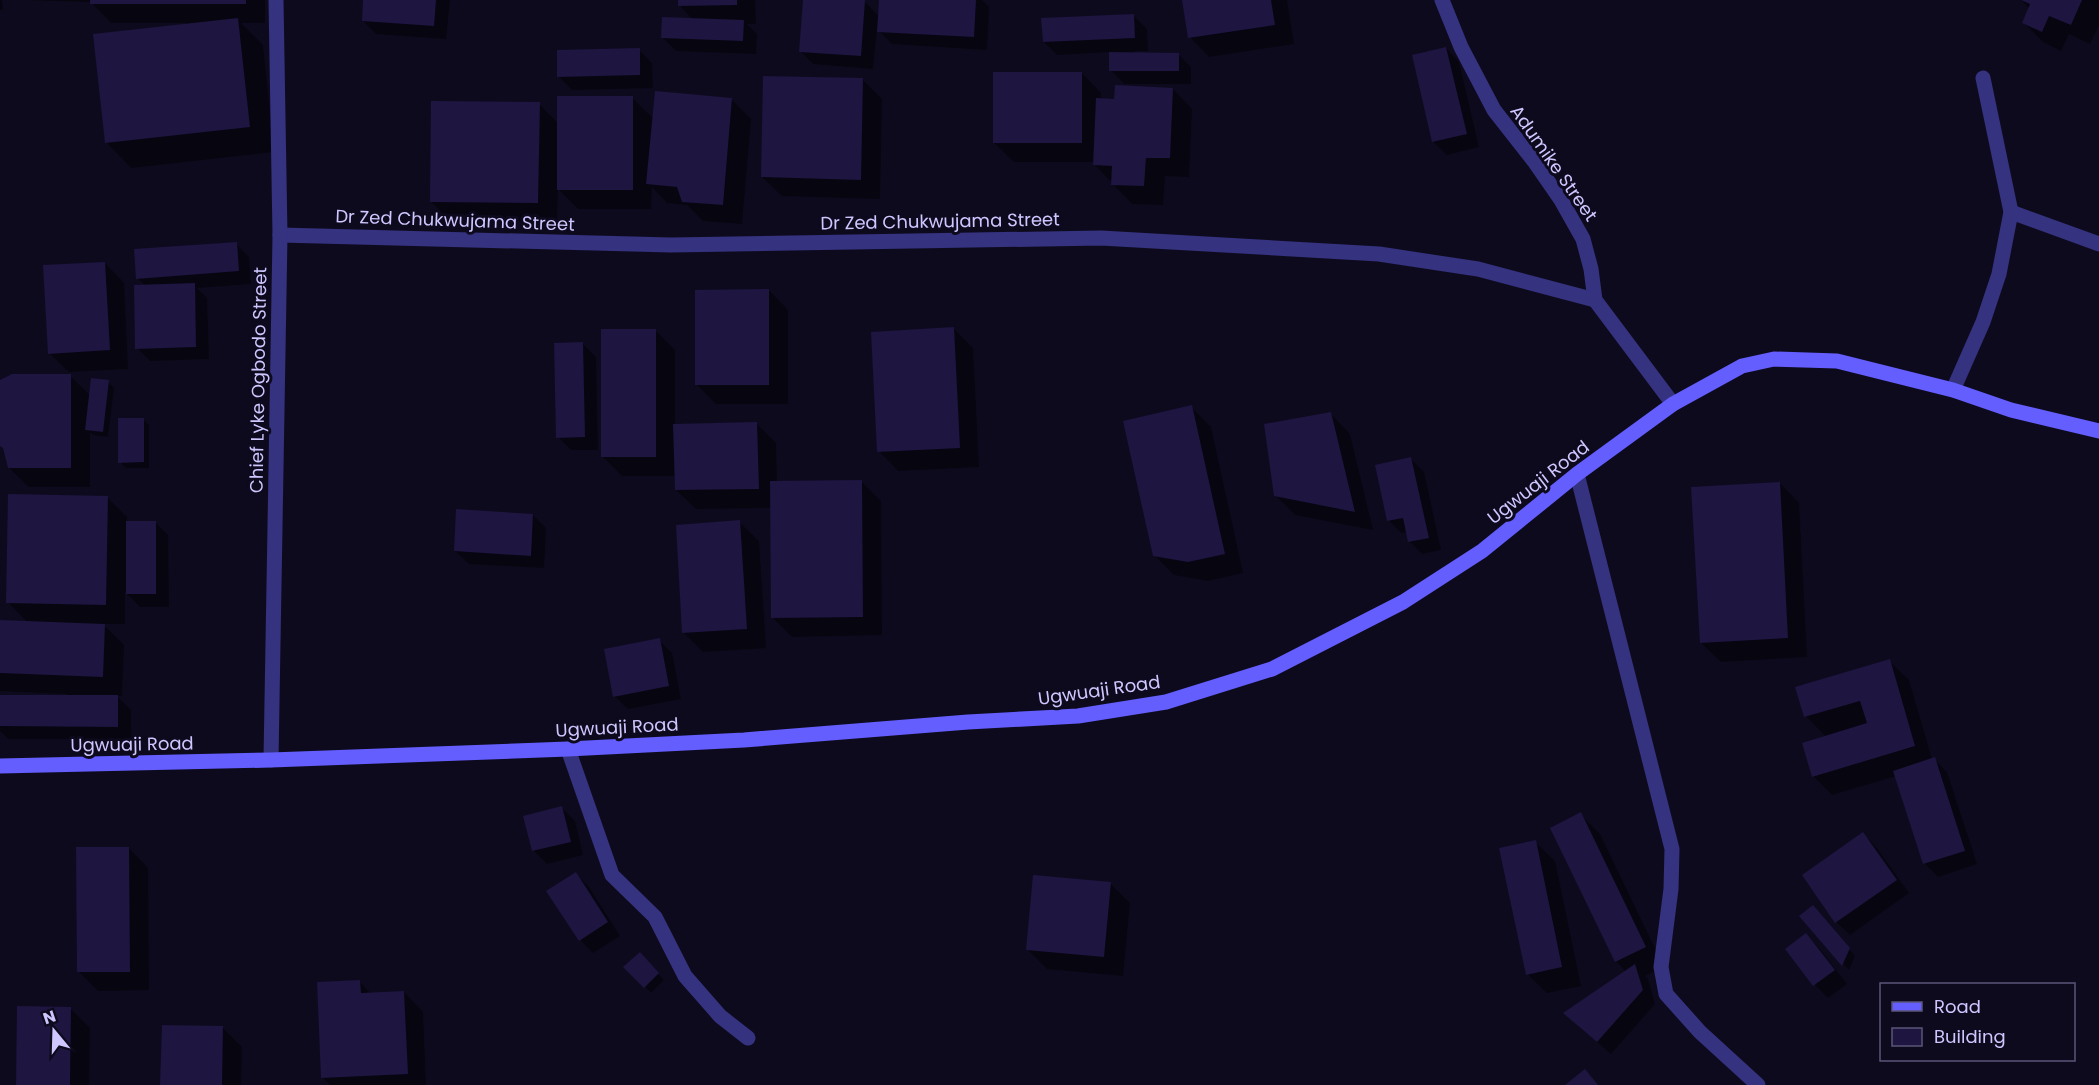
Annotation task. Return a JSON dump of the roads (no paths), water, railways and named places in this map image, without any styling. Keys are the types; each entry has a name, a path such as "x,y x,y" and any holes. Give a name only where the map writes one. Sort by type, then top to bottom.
{"main road":[{"name":"Ugwuaji Road","path":"0,766 271,760 744,740 968,722 1078,716 1166,702 1272,669 1402,602 1482,551 1577,474 1673,404 1742,366 1774,359 1837,361 1953,390 2011,410 2099,432"}],"street":[{"name":"Chief Lyke Ogbodo Street","path":"271,760 280,235 276,0"},
{"name":"Adumike Street","path":"1442,0 1461,47 1494,110 1561,200 1583,239 1591,269 1595,300 1673,404"},
{"path":"1953,390 1983,322 1999,274 2011,212 1983,78"},
{"path":"2011,212 2099,244"},
{"name":"Dr Zed Chukwujama Street","path":"280,235 671,245 1101,238 1379,254 1478,269 1595,300"},
{"path":"1577,474 1672,849 1671,889 1661,967 1666,994 1700,1032 1758,1085"},
{"path":"568,749 612,875 655,917 685,976 720,1016 748,1038"}]}
